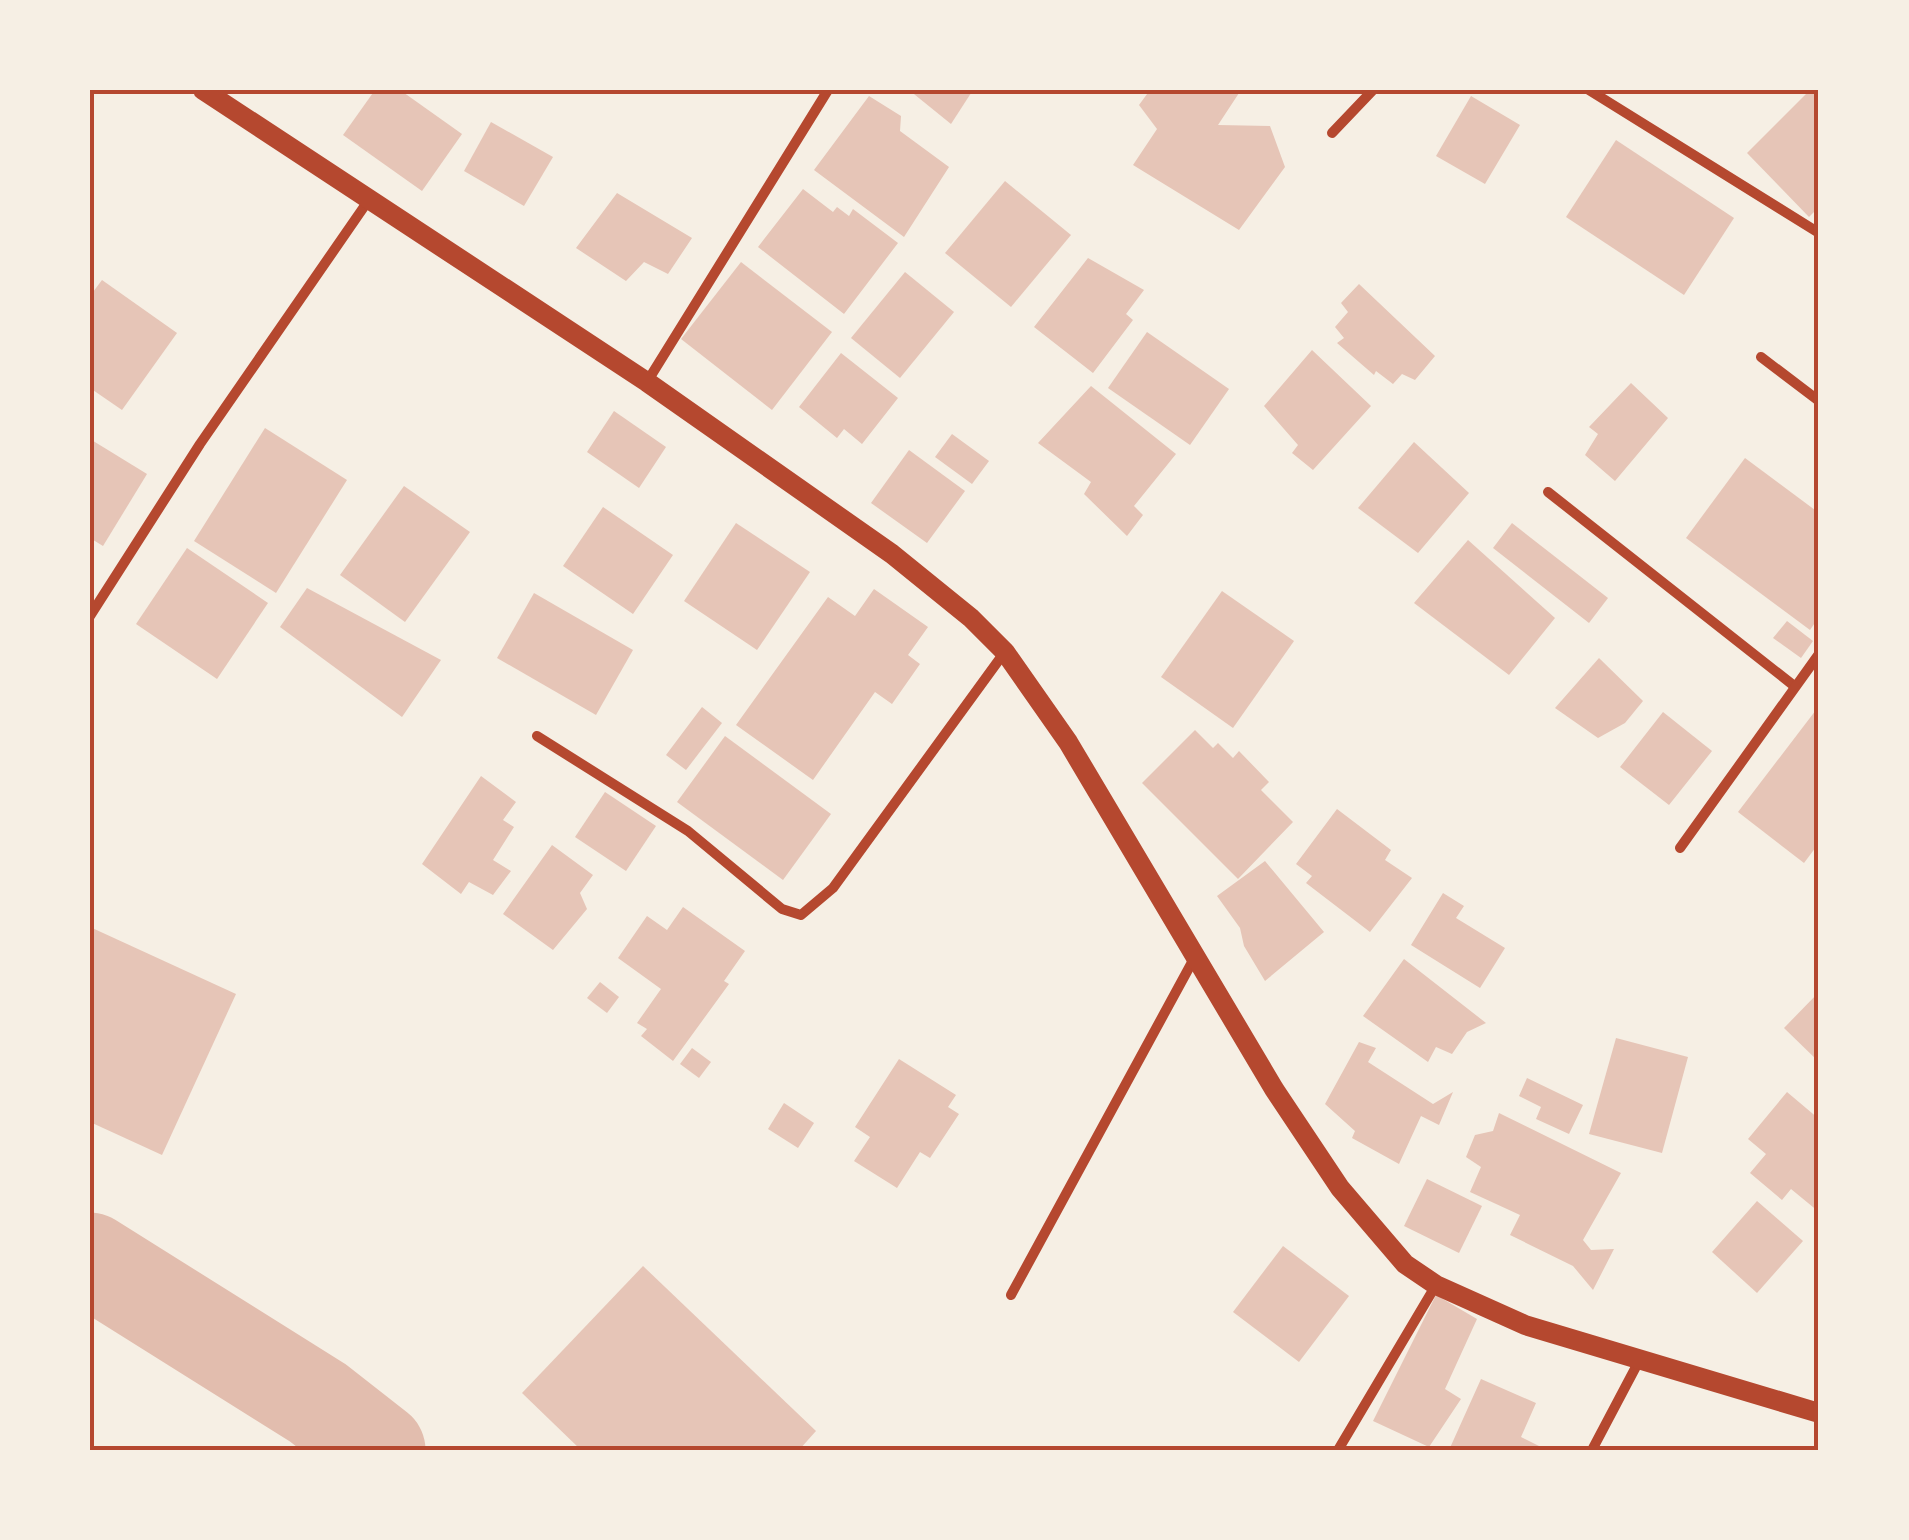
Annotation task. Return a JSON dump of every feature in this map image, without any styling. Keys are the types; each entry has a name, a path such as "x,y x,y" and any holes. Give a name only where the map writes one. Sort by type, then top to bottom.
{"main road":[{"path":"202,90 647,382 892,554 1005,652 1068,742 1274,1089 1340,1188 1405,1264 1436,1285 1525,1325 1819,1413"}],"street":[{"path":"647,382 828,90"},
{"path":"1332,134 1372,90"},
{"path":"1589,90 1819,233"},
{"path":"90,616 368,200"},
{"path":"1761,357 1819,401"},
{"path":"1548,492 1794,685"},
{"path":"537,736 636,794 782,909 801,916 834,888 1005,652"},
{"path":"1680,848 1819,654"},
{"path":"1012,1296 1196,954"},
{"path":"1338,1450 1436,1285"},
{"path":"1592,1450 1639,1361"}],"building":[{"path":"375,90 400,90 462,134 422,191 343,135"},
{"path":"909,90 973,90 951,124"},
{"path":"1150,90 1241,90 1218,125 1270,126 1285,167 1239,230 1133,165 1157,129 1139,105"},
{"path":"1810,90 1819,90 1819,207 1809,217 1747,153"},
{"path":"869,96 901,116 900,131 949,167 904,237 814,170"},
{"path":"1471,96 1520,125 1485,184 1436,156"},
{"path":"491,122 553,157 524,206 464,171"},
{"path":"1616,140 1734,218 1684,295 1566,217"},
{"path":"1005,181 1071,235 1011,307 945,253"},
{"path":"803,189 833,212 837,207 849,216 853,209 898,243 844,314 758,247"},
{"path":"617,193 692,238 668,274 644,262 626,281 576,248"},
{"path":"1088,258 1144,290 1126,314 1133,320 1093,373 1034,327"},
{"path":"741,262 832,332 772,410 681,339"},
{"path":"905,272 954,312 900,378 851,338"},
{"path":"102,280 177,333 122,410 90,388 90,296"},
{"path":"1359,284 1435,356 1415,380 1402,374 1393,384 1376,371 1374,375 1337,343 1344,338 1335,327 1348,312 1341,303"},
{"path":"1147,332 1229,389 1190,445 1108,388"},
{"path":"1312,350 1371,406 1313,470 1292,453 1298,445 1264,406"},
{"path":"841,353 898,398 862,444 844,429 837,438 799,407"},
{"path":"1631,383 1668,418 1615,481 1585,455 1598,434 1589,427"},
{"path":"1091,386 1176,454 1134,506 1143,515 1127,536 1084,494 1091,482 1038,443"},
{"path":"614,411 666,447 639,488 587,452"},
{"path":"265,428 347,480 276,593 194,541"},
{"path":"952,434 989,461 972,484 935,457"},
{"path":"90,439 147,474 103,546 90,538"},
{"path":"1414,442 1469,493 1418,553 1358,508"},
{"path":"909,450 965,491 927,543 871,503"},
{"path":"1745,458 1819,513 1819,617 1810,630 1686,538"},
{"path":"404,486 470,532 405,622 340,575"},
{"path":"603,507 673,555 633,614 563,566"},
{"path":"736,523 810,572 757,650 684,601"},
{"path":"1512,523 1608,598 1589,623 1493,548"},
{"path":"1468,540 1555,618 1509,675 1414,603"},
{"path":"187,548 268,603 217,679 136,624"},
{"path":"307,588 441,660 402,717 280,627"},
{"path":"874,589 928,627 908,655 920,664 892,704 875,692 813,780 736,725 828,597 855,616"},
{"path":"1222,591 1294,641 1233,728 1161,677"},
{"path":"534,593 633,650 596,715 497,658"},
{"path":"1787,621 1813,641 1801,658 1773,638"},
{"path":"1599,658 1643,701 1625,723 1598,738 1555,708"},
{"path":"1819,706 1819,843 1804,863 1738,812"},
{"path":"702,707 722,723 686,770 666,755"},
{"path":"1663,712 1712,751 1669,805 1620,767"},
{"path":"1195,730 1213,748 1218,743 1233,758 1239,751 1269,782 1261,790 1293,822 1238,879 1142,783"},
{"path":"725,736 831,814 783,880 677,802"},
{"path":"481,776 516,802 503,820 514,827 493,860 511,871 493,895 469,882 461,894 422,864"},
{"path":"605,792 656,826 626,871 575,837"},
{"path":"1337,809 1391,850 1385,860 1412,878 1370,932 1306,883 1312,876 1296,864"},
{"path":"552,845 593,875 580,893 587,909 553,950 503,914"},
{"path":"1265,861 1324,932 1265,981 1244,946 1240,928 1217,896"},
{"path":"1443,893 1464,906 1456,918 1505,948 1480,988 1411,945"},
{"path":"683,907 745,951 724,981 729,984 673,1061 641,1036 647,1029 637,1023 661,989 618,958 647,916 667,930"},
{"path":"90,927 236,994 162,1155 90,1122"},
{"path":"1404,959 1486,1023 1467,1032 1452,1054 1436,1047 1428,1062 1363,1016"},
{"path":"600,982 619,997 607,1013 587,998"},
{"path":"1819,992 1819,1062 1784,1028"},
{"path":"1616,1038 1688,1057 1662,1153 1589,1134"},
{"path":"1359,1042 1376,1048 1368,1062 1433,1104 1453,1092 1439,1125 1421,1116 1399,1164 1352,1138 1355,1131 1325,1104"},
{"path":"692,1048 711,1062 699,1078 680,1064"},
{"path":"899,1059 956,1095 948,1107 959,1114 930,1158 920,1152 897,1188 854,1161 870,1137 855,1127"},
{"path":"1527,1078 1583,1105 1569,1134 1536,1119 1541,1107 1519,1096"},
{"path":"1787,1092 1819,1119 1819,1212 1791,1189 1782,1200 1750,1173 1766,1154 1748,1139"},
{"path":"784,1103 814,1123 798,1148 768,1129"},
{"path":"1499,1113 1621,1173 1583,1240 1591,1250 1614,1249 1593,1290 1573,1266 1510,1235 1520,1215 1470,1192 1481,1167 1466,1157 1475,1135 1493,1131"},
{"path":"1427,1179 1482,1206 1459,1253 1404,1226"},
{"path":"1757,1201 1803,1241 1757,1293 1712,1252"},
{"path":"1283,1246 1349,1296 1299,1362 1233,1312"},
{"path":"643,1266 816,1431 799,1450 581,1450 522,1393"},
{"path":"1436,1295 1477,1319 1445,1389 1461,1399 1429,1447 1373,1421"},
{"path":"1481,1379 1536,1403 1521,1437 1547,1450 1449,1450"}],"taxiway":[{"path":"90,1260 318,1403 378,1450"}]}
